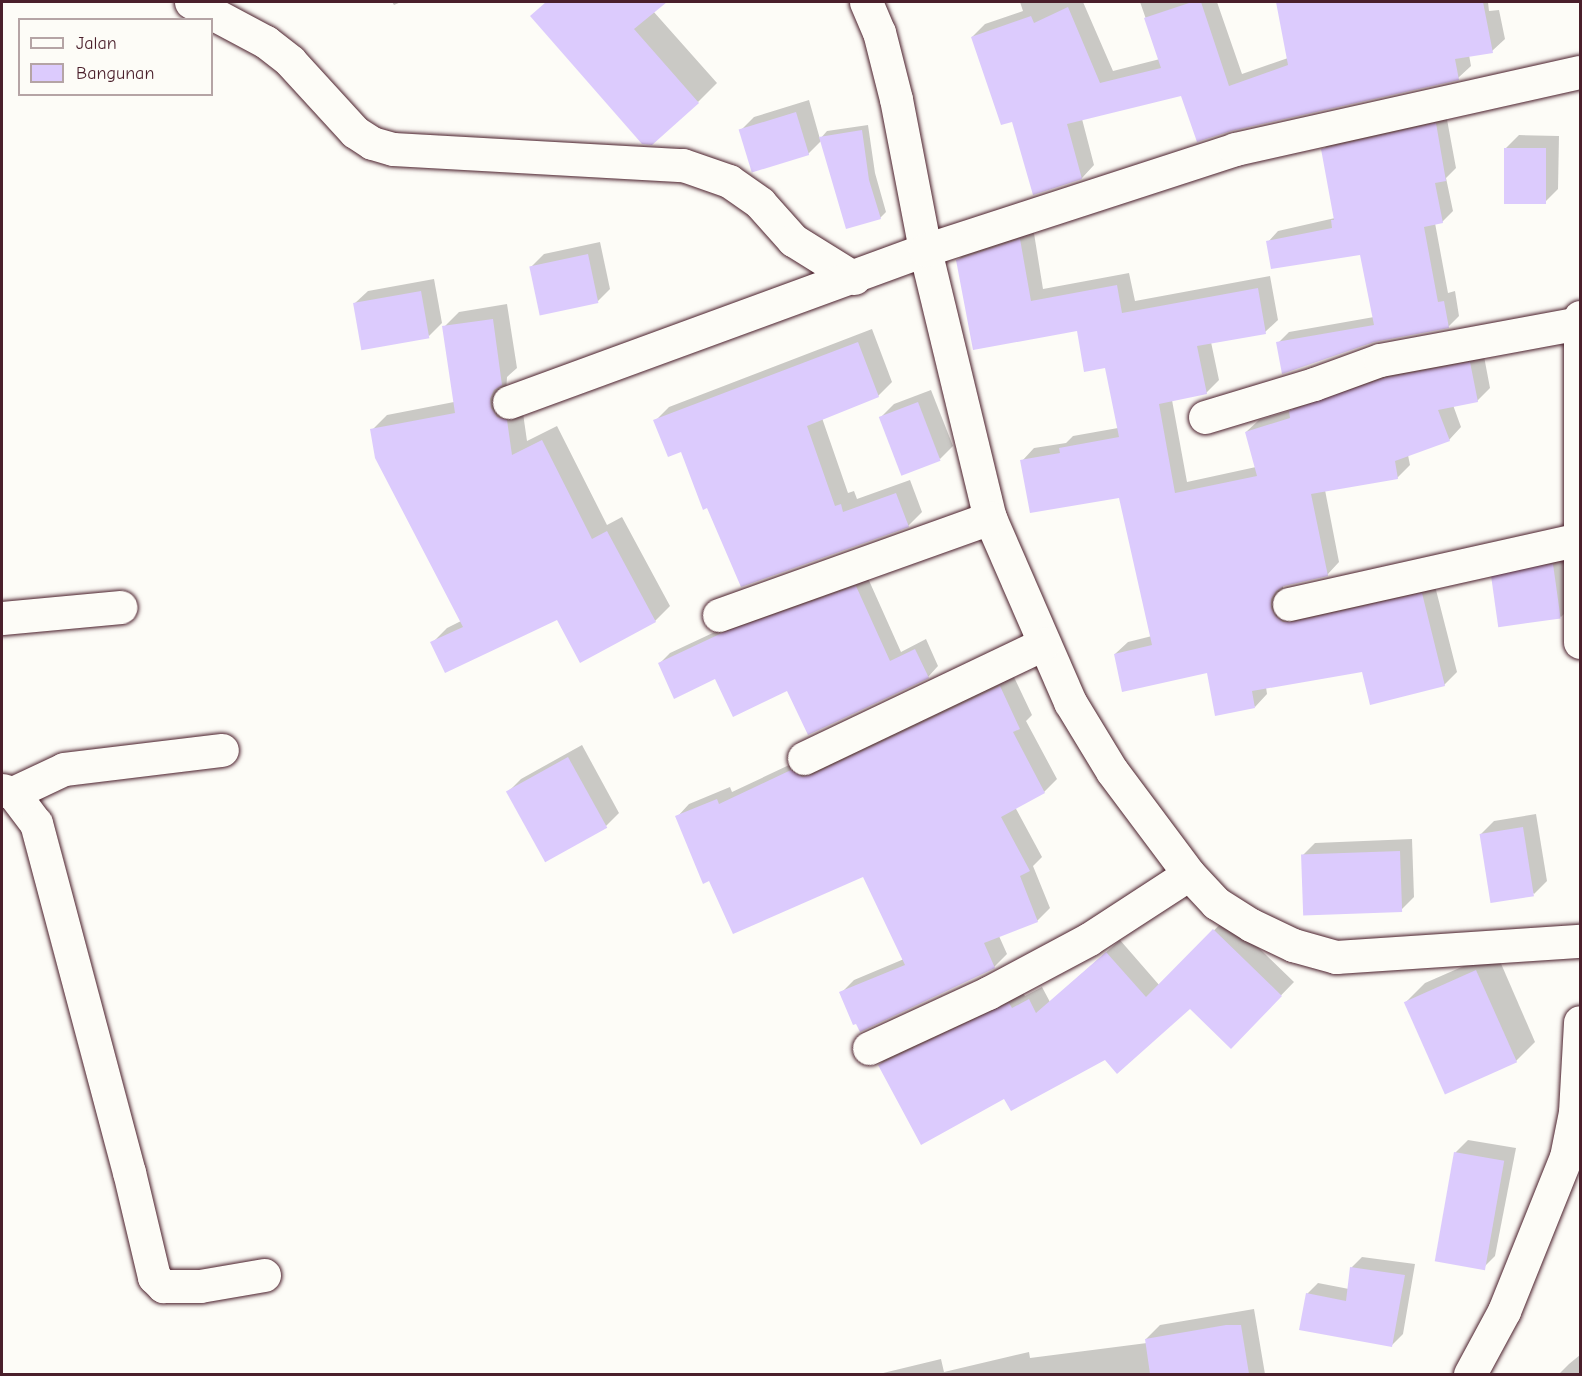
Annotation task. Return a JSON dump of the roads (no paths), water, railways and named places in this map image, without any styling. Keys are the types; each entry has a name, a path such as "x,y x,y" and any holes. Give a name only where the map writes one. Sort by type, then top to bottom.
{"street":[{"path":"191,2 266,42 290,62 355,132 372,143 393,149 683,165 729,181 760,203 793,240 854,278"},
{"path":"866,2 879,32 896,99 925,250 990,518 1070,702 1112,771 1189,874 1216,903 1251,925 1293,945 1336,957 1581,941"},
{"path":"509,402 854,278 925,250 1235,149 1581,72"},
{"path":"1581,318 1579,539 1581,642"},
{"path":"1205,417 1314,384 1380,360 1580,323"},
{"path":"719,615 990,518"},
{"path":"1289,604 1579,539"},
{"path":"2,618 120,607"},
{"path":"804,758 1043,644"},
{"path":"222,750 64,769 8,791 36,823 129,1172 154,1277 163,1286 200,1286 264,1275"},
{"path":"869,1048 988,993 1089,939 1189,874"},
{"path":"1470,1374 1504,1311 1566,1157 1575,1112 1581,1022"}]}
